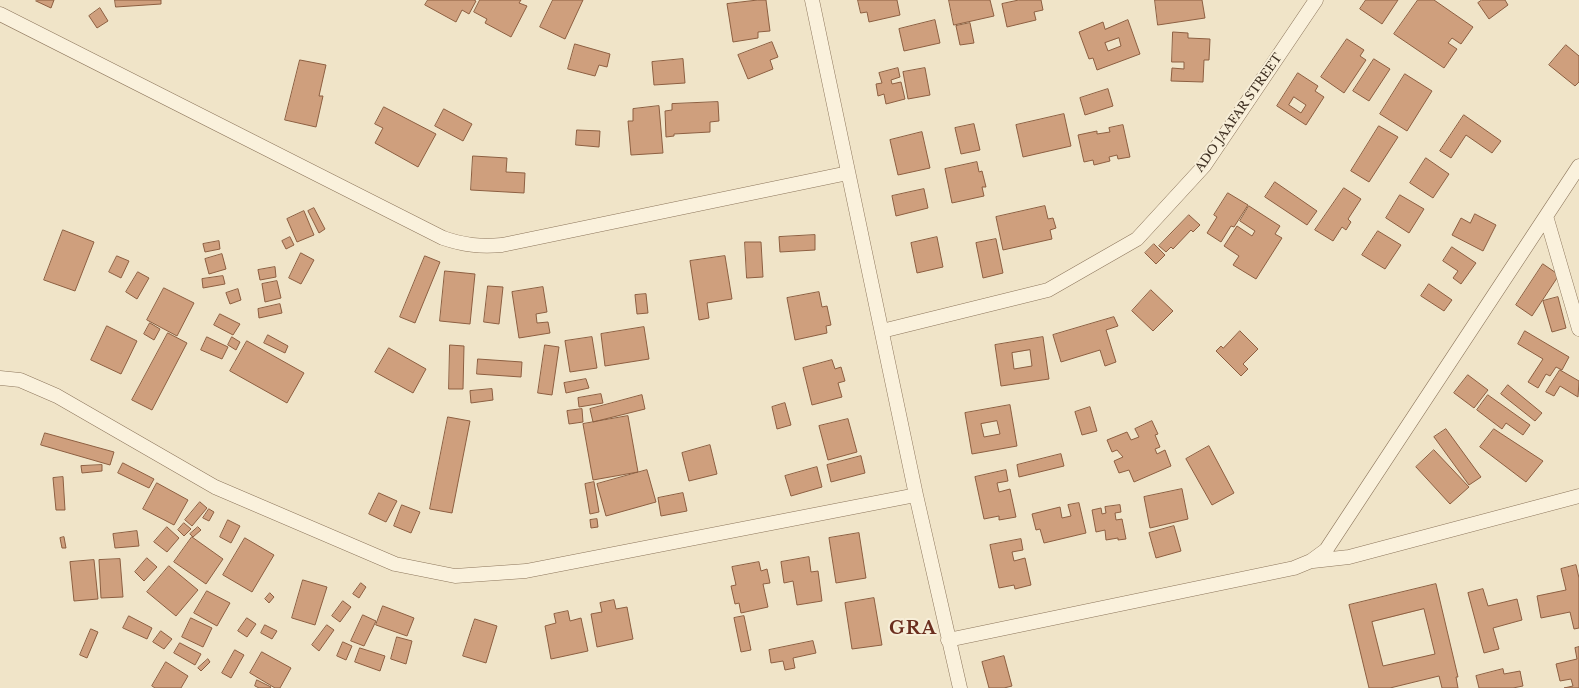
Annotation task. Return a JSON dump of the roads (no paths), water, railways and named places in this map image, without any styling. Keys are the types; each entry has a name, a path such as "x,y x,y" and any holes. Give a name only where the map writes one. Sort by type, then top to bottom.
{"street":[{"path":"812,0 916,495 960,688"},
{"name":"ADO JAAFAR STREET","path":"882,331 1048,290 1138,239 1204,166 1316,0"},
{"path":"0,14 443,238 460,244 479,247 502,245 848,173"},
{"path":"1312,561 1326,550 1579,166"},
{"path":"1546,216 1579,329"},
{"path":"0,378 20,380 56,396 215,487 395,564 455,576 526,571 916,495"},
{"path":"948,640 1294,568 1312,561 1349,557 1579,496"}],"district":[{"name":"GRA","path":"913,629"}]}
